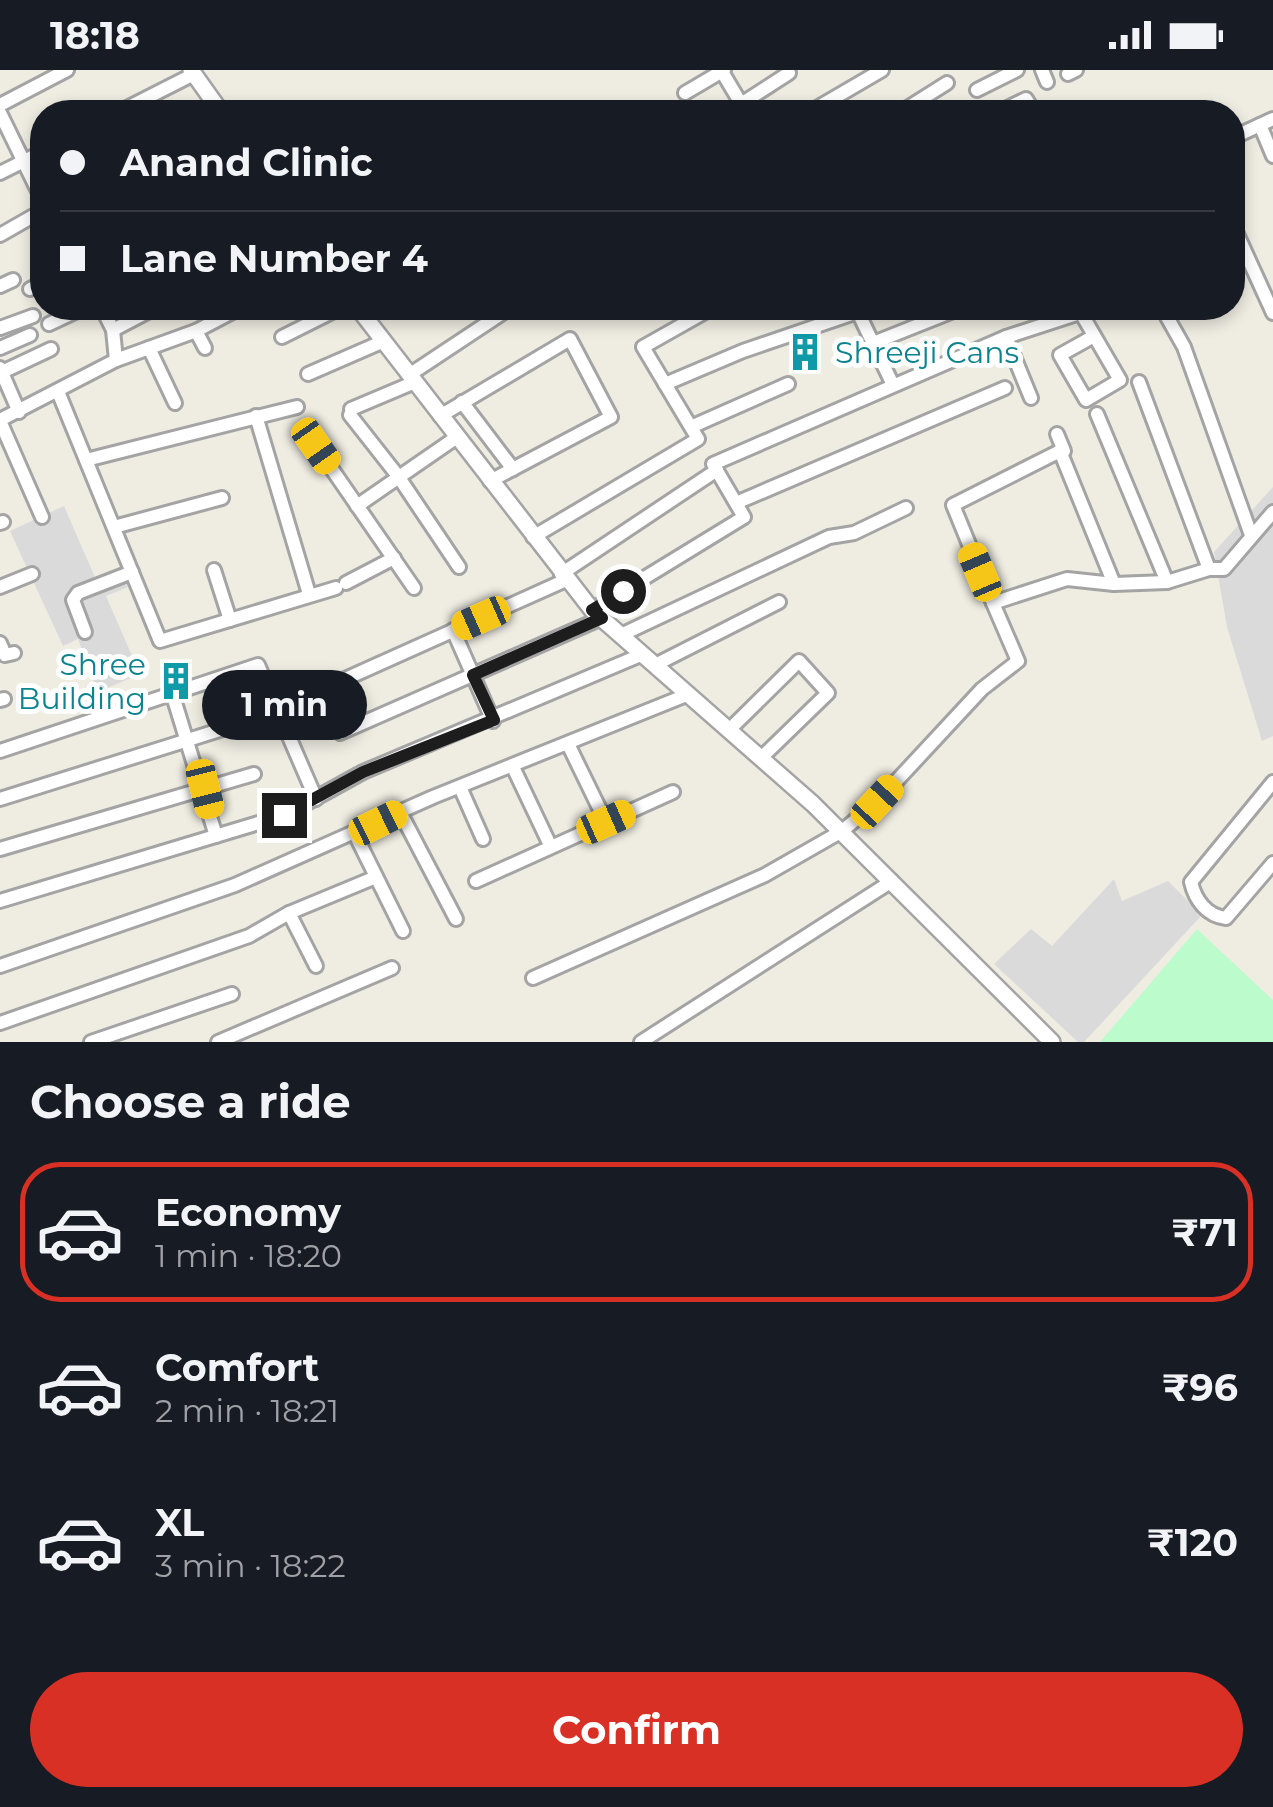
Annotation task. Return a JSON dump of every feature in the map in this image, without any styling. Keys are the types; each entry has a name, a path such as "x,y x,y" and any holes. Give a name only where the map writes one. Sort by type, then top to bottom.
{"street":[{"path":"0,105 67,70"},
{"path":"684,93 722,70 739,100"},
{"path":"831,100 882,70"},
{"path":"977,90 1017,70"},
{"path":"141,100 193,72 212,100"},
{"path":"754,100 789,73"},
{"path":"920,100 947,83"},
{"path":"0,113 30,174"},
{"path":"1266,122 1273,156"},
{"path":"0,174 30,158"},
{"path":"0,235 30,218"},
{"path":"1245,248 1269,293 1273,313"},
{"path":"0,328 30,317"},
{"path":"49,324 57,320"},
{"path":"107,320 116,360"},
{"path":"112,330 131,320"},
{"path":"42,518 0,421 59,394 116,360 216,320"},
{"path":"282,337 316,320"},
{"path":"367,320 564,577 597,614 842,831 1050,1042"},
{"path":"459,567 351,412 412,378 493,320"},
{"path":"691,320 643,347 696,433"},
{"path":"665,384 830,320"},
{"path":"865,320 892,385"},
{"path":"873,343 931,320"},
{"path":"340,733 473,675 597,614 744,517 713,464 1006,337 1058,320"},
{"path":"1090,320 1094,336 1120,380 1086,400 1060,355 1094,336"},
{"path":"1169,320 1184,346 1252,535"},
{"path":"196,330 205,348"},
{"path":"0,348 30,334"},
{"path":"1006,337 1031,398"},
{"path":"440,416 570,338 611,417 490,480"},
{"path":"308,374 384,342"},
{"path":"19,412 1,371 51,348"},
{"path":"149,348 175,404"},
{"path":"1138,382 1209,568"},
{"path":"533,537 696,433 788,384"},
{"path":"736,504 1005,388"},
{"path":"59,394 160,641 341,585 394,558"},
{"path":"462,402 513,469"},
{"path":"86,460 297,407"},
{"path":"1097,414 1168,582"},
{"path":"256,416 309,594"},
{"path":"1058,434 1114,584"},
{"path":"357,506 457,437"},
{"path":"316,446 414,588"},
{"path":"533,978 764,875 842,831 877,802 982,689 1018,661 953,506 1064,451"},
{"path":"314,693 564,577 716,470"},
{"path":"114,527 222,498"},
{"path":"622,635 829,537 854,533 906,508"},
{"path":"994,602 1068,579 1114,584 1168,582 1209,568 1224,569 1273,512"},
{"path":"214,570 230,620"},
{"path":"85,632 74,600 78,592 132,572"},
{"path":"0,587 32,574"},
{"path":"0,901 284,815 363,772 649,659 778,602"},
{"path":"453,630 494,720"},
{"path":"0,643 5,655 14,653"},
{"path":"728,730 799,661 828,693 762,758"},
{"path":"0,751 258,665 316,799"},
{"path":"0,966 235,885 400,812 689,694"},
{"path":"173,696 205,789 216,836"},
{"path":"0,799 242,723"},
{"path":"568,744 606,822"},
{"path":"513,767 550,845"},
{"path":"0,849 254,774"},
{"path":"1273,782 1191,882 1194,894 1216,917 1226,918 1273,863"},
{"path":"460,787 483,838"},
{"path":"476,881 674,792"},
{"path":"400,812 456,919"},
{"path":"355,834 402,931"},
{"path":"0,1023 249,936 289,912 376,877"},
{"path":"641,1042 892,881"},
{"path":"289,912 316,966"},
{"path":"218,1042 392,968"},
{"path":"90,1042 232,994"}],"shaded area":[{"path":"1273,487 1273,736 1262,741 1227,627 1214,552"},
{"path":"64,506 97,582 122,574 128,587 106,596 140,674 98,692 78,639 63,646 10,531"},
{"path":"1114,879 1122,901 1168,881 1202,915 1084,1042 1078,1042 994,964 1031,929 1052,946"}],"green space":[{"path":"1197,929 1273,1000 1273,1042 1100,1042"}],"place":[{"name":"Shreeji Cans","path":"805,352"},
{"name":"Shree Building","path":"176,681"}],"route":[{"path":"284,815 363,772 494,720 473,675 602,618 592,610 623,591"}]}
